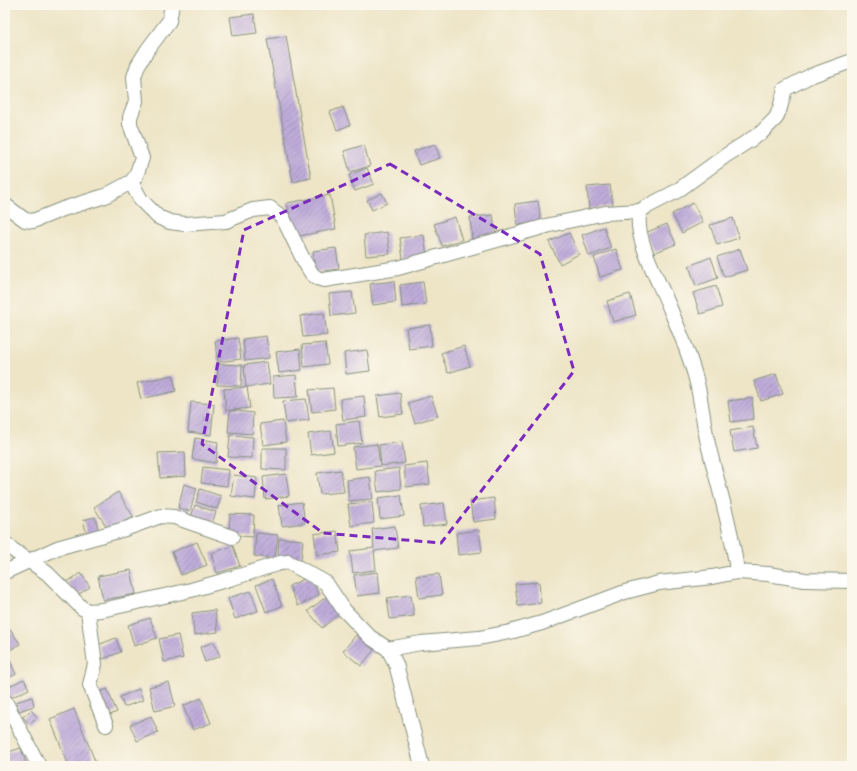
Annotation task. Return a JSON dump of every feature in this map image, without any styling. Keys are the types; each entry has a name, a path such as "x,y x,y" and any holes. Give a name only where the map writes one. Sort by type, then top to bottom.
{"street":[{"path":"5,205 25,220 34,221 63,209 105,196 132,182 136,176 142,158 130,124 130,117 136,102 134,77 138,65 168,21 172,5"},
{"path":"132,182 141,200 158,218 170,222 185,224 226,221 254,210 270,208 283,218 312,274 317,278 324,280 398,268 550,225 605,213 640,211 677,192 725,156 761,133 776,118 785,89 810,76 852,61"},
{"path":"640,211 638,217 641,237 652,267 671,310 696,379 707,441 734,548 737,572"},
{"path":"18,566 57,548 124,529 161,516 174,517 232,537"},
{"path":"5,542 13,550 18,566"},
{"path":"18,566 47,573 82,608 88,611 102,610 191,590 280,563 288,562 326,583 344,610 356,623 370,637 388,649 396,664 422,766"},
{"path":"388,649 421,643 479,638 510,632 542,623 625,592 659,583 712,577 737,572 768,574 805,580 852,581"},
{"path":"88,611 95,664 90,685 106,725"},
{"path":"5,701 39,766"}],"highlighted area":[{"path":"390,164 540,254 574,371 441,543 323,533 202,444 244,230"}],"building":[{"path":"254,14 257,33 233,36 230,17"},
{"path":"286,36 311,178 293,182 267,39"},
{"path":"343,107 350,125 337,130 330,112"},
{"path":"435,144 440,158 419,165 414,151"},
{"path":"364,145 370,166 350,172 344,151"},
{"path":"367,168 374,184 355,191 349,175"},
{"path":"610,185 613,206 589,209 587,187"},
{"path":"382,193 387,203 372,210 367,200"},
{"path":"330,195 336,229 294,237 287,203"},
{"path":"538,201 541,222 517,225 515,204"},
{"path":"693,203 703,222 682,233 672,214"},
{"path":"493,215 496,236 472,239 470,217"},
{"path":"455,217 462,240 442,246 434,224"},
{"path":"733,218 739,238 717,245 710,225"},
{"path":"667,224 676,244 654,253 645,233"},
{"path":"604,227 611,248 589,256 582,235"},
{"path":"387,232 390,254 366,256 364,235"},
{"path":"569,233 579,254 560,264 549,242"},
{"path":"424,235 427,256 403,259 400,238"},
{"path":"336,248 339,269 315,272 313,251"},
{"path":"616,249 623,270 600,277 594,257"},
{"path":"740,249 747,270 724,277 717,257"},
{"path":"711,257 718,278 696,286 689,266"},
{"path":"394,281 396,302 373,305 370,284"},
{"path":"423,282 426,304 402,307 400,285"},
{"path":"716,286 722,307 700,314 693,293"},
{"path":"352,292 355,313 331,316 329,294"},
{"path":"630,294 636,315 613,322 607,301"},
{"path":"324,313 327,335 303,337 300,316"},
{"path":"430,325 432,346 409,349 406,328"},
{"path":"266,336 269,358 245,361 243,339"},
{"path":"238,338 241,359 218,362 215,341"},
{"path":"325,343 328,364 304,367 302,345"},
{"path":"464,346 470,366 448,373 441,353"},
{"path":"300,349 302,370 279,373 276,352"},
{"path":"367,350 370,371 346,374 344,353"},
{"path":"267,362 270,384 246,387 244,365"},
{"path":"218,364 242,365 241,386 217,385"},
{"path":"776,374 783,394 761,401 754,381"},
{"path":"173,375 176,391 141,399 137,383"},
{"path":"296,375 298,397 274,398 273,377"},
{"path":"247,387 250,408 226,411 224,389"},
{"path":"333,388 335,409 312,412 309,390"},
{"path":"400,393 403,414 380,417 377,396"},
{"path":"364,396 366,417 343,420 340,399"},
{"path":"431,396 438,416 415,423 408,403"},
{"path":"752,398 754,419 731,422 728,401"},
{"path":"306,399 309,420 286,423 283,401"},
{"path":"191,402 214,404 211,435 188,432"},
{"path":"230,410 253,413 252,434 228,432"},
{"path":"283,421 286,442 263,445 260,424"},
{"path":"359,421 362,443 338,446 336,424"},
{"path":"753,427 757,448 734,452 730,431"},
{"path":"331,431 334,452 311,455 308,434"},
{"path":"230,435 253,437 252,458 228,457"},
{"path":"195,438 218,442 216,463 192,459"},
{"path":"402,442 405,463 381,466 379,445"},
{"path":"377,444 380,466 356,469 353,447"},
{"path":"262,448 286,448 286,470 262,469"},
{"path":"185,452 186,476 160,478 158,453"},
{"path":"427,463 430,484 406,487 404,466"},
{"path":"203,467 229,470 227,486 201,483"},
{"path":"399,468 401,489 378,492 375,471"},
{"path":"341,470 344,492 320,494 317,473"},
{"path":"286,474 289,496 265,499 263,477"},
{"path":"234,475 257,478 255,499 231,496"},
{"path":"370,477 373,499 349,501 347,480"},
{"path":"184,484 197,488 190,511 178,508"},
{"path":"200,489 221,496 217,509 196,502"},
{"path":"118,492 133,516 109,531 94,507"},
{"path":"401,495 404,516 380,519 378,498"},
{"path":"494,498 496,519 473,522 470,501"},
{"path":"302,502 305,523 282,526 279,505"},
{"path":"372,502 374,523 351,526 348,504"},
{"path":"444,503 447,524 423,527 421,506"},
{"path":"195,505 216,512 212,524 191,517"},
{"path":"230,514 254,515 253,537 229,535"},
{"path":"95,517 99,532 87,535 83,520"},
{"path":"395,526 398,548 374,551 376,570 353,573 350,551 374,548 372,529"},
{"path":"479,530 482,552 458,555 456,533"},
{"path":"337,531 340,552 317,555 314,534"},
{"path":"256,533 278,535 275,559 254,556"},
{"path":"279,538 303,540 301,561 278,559"},
{"path":"197,542 207,565 181,575 172,552"},
{"path":"233,546 240,566 217,573 211,553"},
{"path":"131,570 136,594 103,600 98,576"},
{"path":"378,572 380,593 357,596 354,575"},
{"path":"81,573 90,587 76,596 67,582"},
{"path":"439,574 442,595 419,598 416,576"},
{"path":"310,576 319,595 298,606 289,586"},
{"path":"272,579 282,606 266,612 256,585"},
{"path":"539,582 541,603 518,606 515,584"},
{"path":"251,591 258,611 235,619 228,598"},
{"path":"411,595 414,616 390,619 387,598"},
{"path":"327,596 340,613 322,628 308,611"},
{"path":"215,610 218,632 194,635 192,613"},
{"path":"150,618 157,638 134,646 128,625"},
{"path":"9,627 20,644 5,653 5,629"},
{"path":"178,635 183,658 164,662 159,639"},
{"path":"356,635 374,650 361,666 343,651"},
{"path":"116,638 121,652 103,659 98,645"},
{"path":"214,642 220,656 205,662 200,647"},
{"path":"10,661 16,674 5,680 5,663"},
{"path":"24,679 29,689 8,699 5,693 5,688"},
{"path":"169,682 175,706 155,711 149,687"},
{"path":"107,689 117,712 105,717 95,694"},
{"path":"139,689 143,700 124,707 120,697"},
{"path":"32,697 34,706 19,711 16,702"},
{"path":"201,698 211,723 193,730 183,706"},
{"path":"74,709 97,766 69,766 50,719"},
{"path":"31,710 37,717 29,724 23,717"},
{"path":"151,716 158,732 137,741 130,725"},
{"path":"21,748 27,766 5,766 5,753"}]}
